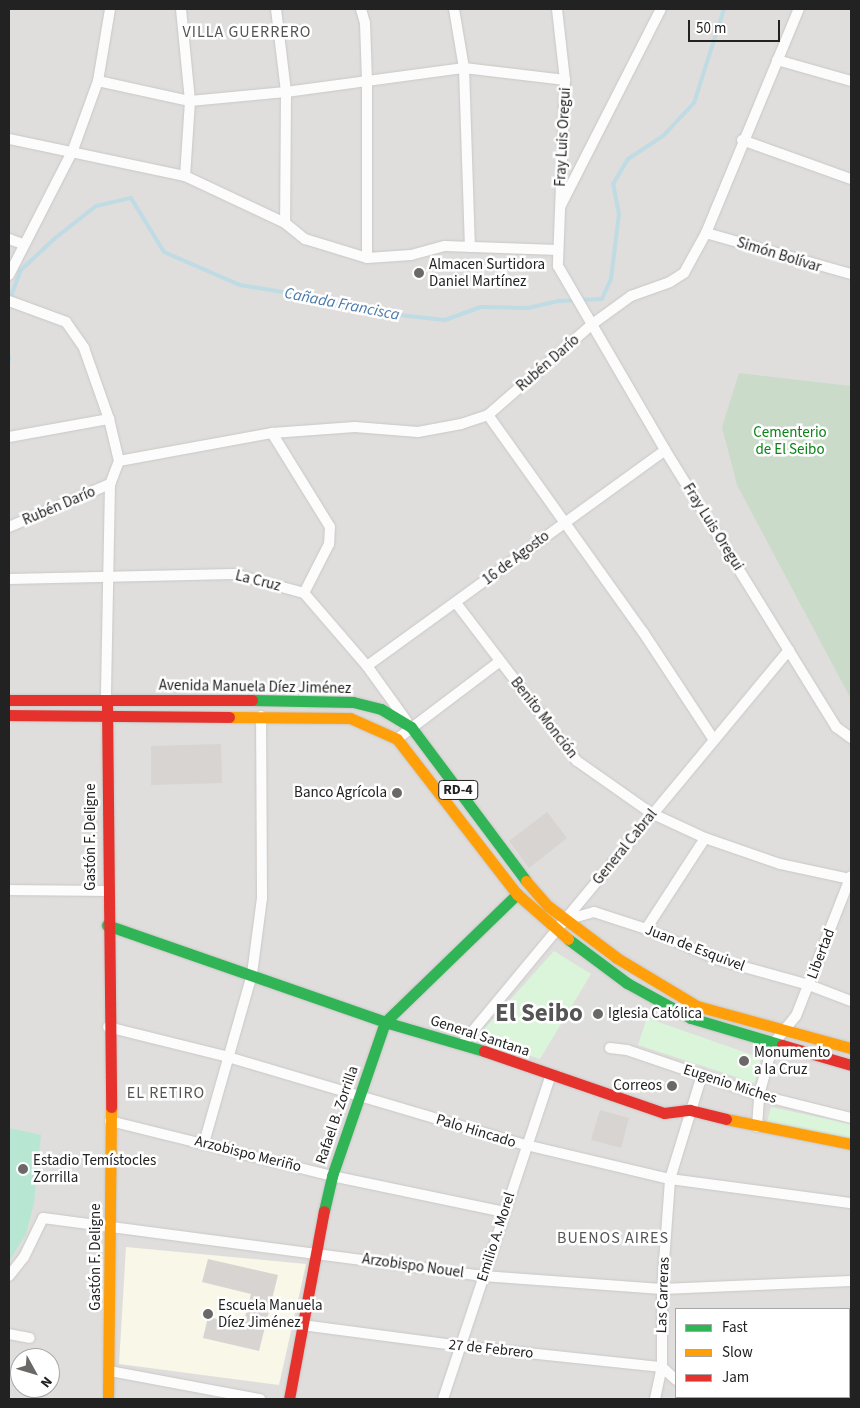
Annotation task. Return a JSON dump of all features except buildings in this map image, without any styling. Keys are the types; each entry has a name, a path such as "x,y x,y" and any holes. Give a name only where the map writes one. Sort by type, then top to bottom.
{"street":[{"path":"9,276 23,244 73,150 98,81 110,9"},
{"path":"181,9 190,101 185,176"},
{"path":"276,9 286,92 285,223"},
{"path":"361,9 365,23 367,81 367,258"},
{"path":"454,9 464,68 470,247"},
{"name":"Fray Luis Oregui","path":"557,9 565,80 558,266 581,310 665,450 836,727 851,738"},
{"path":"560,208 661,9"},
{"name":"Rubén Darío","path":"119,462 272,433 355,427 418,432 461,424 488,415 591,325 631,296 670,282 684,273 706,233 742,140 799,9"},
{"path":"777,60 851,82"},
{"path":"98,81 190,101 286,92 464,68 565,80"},
{"path":"9,139 73,150 185,176 285,223 305,239 367,258 411,255 445,246 558,250"},
{"path":"742,140 851,179"},
{"name":"Simón Bolívar","path":"706,233 851,274"},
{"path":"9,239 23,244"},
{"path":"9,301 34,308 66,322 84,348 108,419 119,462"},
{"path":"488,415 566,521 714,740"},
{"path":"9,437 108,419"},
{"path":"272,433 330,527 329,544 304,593 367,666 411,727"},
{"name":"16 de Agosto","path":"367,666 665,450"},
{"name":"Gastón F. Deligne","path":"108,1399 112,1228 106,891 107,574 110,484 119,462"},
{"name":"Rubén Darío","path":"9,527 110,484"},
{"name":"La Cruz","path":"9,579 107,574 234,574 304,593"},
{"name":"Benito Monción","path":"456,603 577,761 651,813 705,838 780,864 850,878"},
{"name":"General Cabral","path":"462,1044 566,920 651,813 789,650"},
{"path":"397,739 500,661"},
{"name":"Avenida Manuela Díez Jiménez","path":"9,700 353,702 381,709 411,727 528,884 566,920 659,986 696,1006 851,1048"},
{"name":"Avenida Manuela Díez Jiménez","path":"9,715 350,718 397,739 517,894 556,930 651,997 691,1018 773,1044 851,1065"},
{"path":"204,1143 252,974 262,898 261,716"},
{"path":"646,929 705,838"},
{"name":"Libertad","path":"773,1044 796,1016 850,878"},
{"path":"9,890 106,891"},
{"name":"Rafael B. Zorrilla","path":"289,1399 314,1252 332,1176 385,1022 517,894"},
{"name":"Juan de Esquivel","path":"566,920 594,912 646,929 719,960 809,985 851,1001"},
{"name":"General Santana","path":"107,925 252,974 385,1022 462,1044 664,1113 690,1110 757,1128 851,1144"},
{"name":"Palo Hincado","path":"108,1027 228,1057 526,1145 670,1179 851,1203"},
{"path":"757,1128 759,1095 773,1044"},
{"name":"Eugenio Miches","path":"610,1048 702,1075 759,1095 851,1118"},
{"name":"Emilio A. Morel","path":"442,1399 551,1075"},
{"name":"Las Carreras","path":"655,1399 662,1367 662,1289 670,1179 702,1075"},
{"name":"Arzobispo Meriño","path":"110,1121 332,1176 504,1212"},
{"name":"Arzobispo Nouel","path":"9,1276 24,1257 43,1218 314,1252 483,1276 662,1289 851,1281"},
{"name":"27 de Febrero","path":"302,1325 461,1346 662,1367"},
{"path":"9,1334 30,1338"},
{"path":"662,1367 675,1379"},
{"path":"110,1371 260,1399"}],"shaded area":[{"path":"9,9 851,9 851,1399 9,1399"},
{"name":"Iglesia Católica","path":"597,988 622,1004 599,1040 574,1024"},
{"name":"Escuela Manuela Díez Jiménez","path":"126,1247 306,1264 279,1385 119,1364"}],"green space":[{"name":"Cementerio de El Seibo","path":"739,373 851,386 851,699 737,485 722,427"},
{"path":"554,951 591,974 540,1059 476,1038"},
{"path":"647,1018 761,1058 755,1083 638,1045"},
{"path":"771,1107 851,1124 851,1140 767,1122"},
{"name":"Estadio Temístocles Zorrilla","path":"9,1128 41,1135 34,1203 26,1234 9,1261"}],"waterway":[{"name":"Cañada Francisca","path":"9,301 21,270 54,239 96,206 131,198 164,252 240,285 313,297 372,312 445,320 481,307 528,308 559,301 602,299 611,279 619,214 613,184 628,159 663,136 694,103 724,9"}],"traffic: fast":[{"path":"252,700 353,702 381,709 411,727 526,881"},
{"path":"324,1211 332,1176 385,1022 517,894"},
{"path":"107,925 385,1022 484,1051"},
{"path":"568,939 627,983 691,1018 782,1045"}],"traffic: slow":[{"path":"229,717 350,718 397,739 517,894 568,939"},
{"path":"526,881 548,906 617,958 697,1006 851,1048"},
{"path":"108,1399 111,1107"},
{"path":"726,1119 851,1144"}],"traffic: jam":[{"path":"9,700 252,700"},
{"path":"107,705 111,1107"},
{"path":"9,715 229,717"},
{"path":"782,1045 851,1065"},
{"path":"484,1051 664,1113 690,1110 726,1119"},
{"path":"289,1399 324,1211"}],"place":[{"name":"Almacen Surtidora Daniel Martínez","path":"419,273"},
{"name":"Banco Agrícola","path":"397,793"},
{"name":"Iglesia Católica","path":"598,1014"},
{"name":"Monumento a la Cruz","path":"744,1061"},
{"name":"Correos","path":"672,1086"},
{"name":"Estadio Temístocles Zorrilla","path":"23,1169"},
{"name":"Escuela Manuela Díez Jiménez","path":"208,1314"}],"district":[{"name":"VILLA GUERRERO","path":"247,32"},
{"name":"El Seibo","path":"539,1013"},
{"name":"EL RETIRO","path":"166,1093"},
{"name":"BUENOS AIRES","path":"613,1238"}]}
